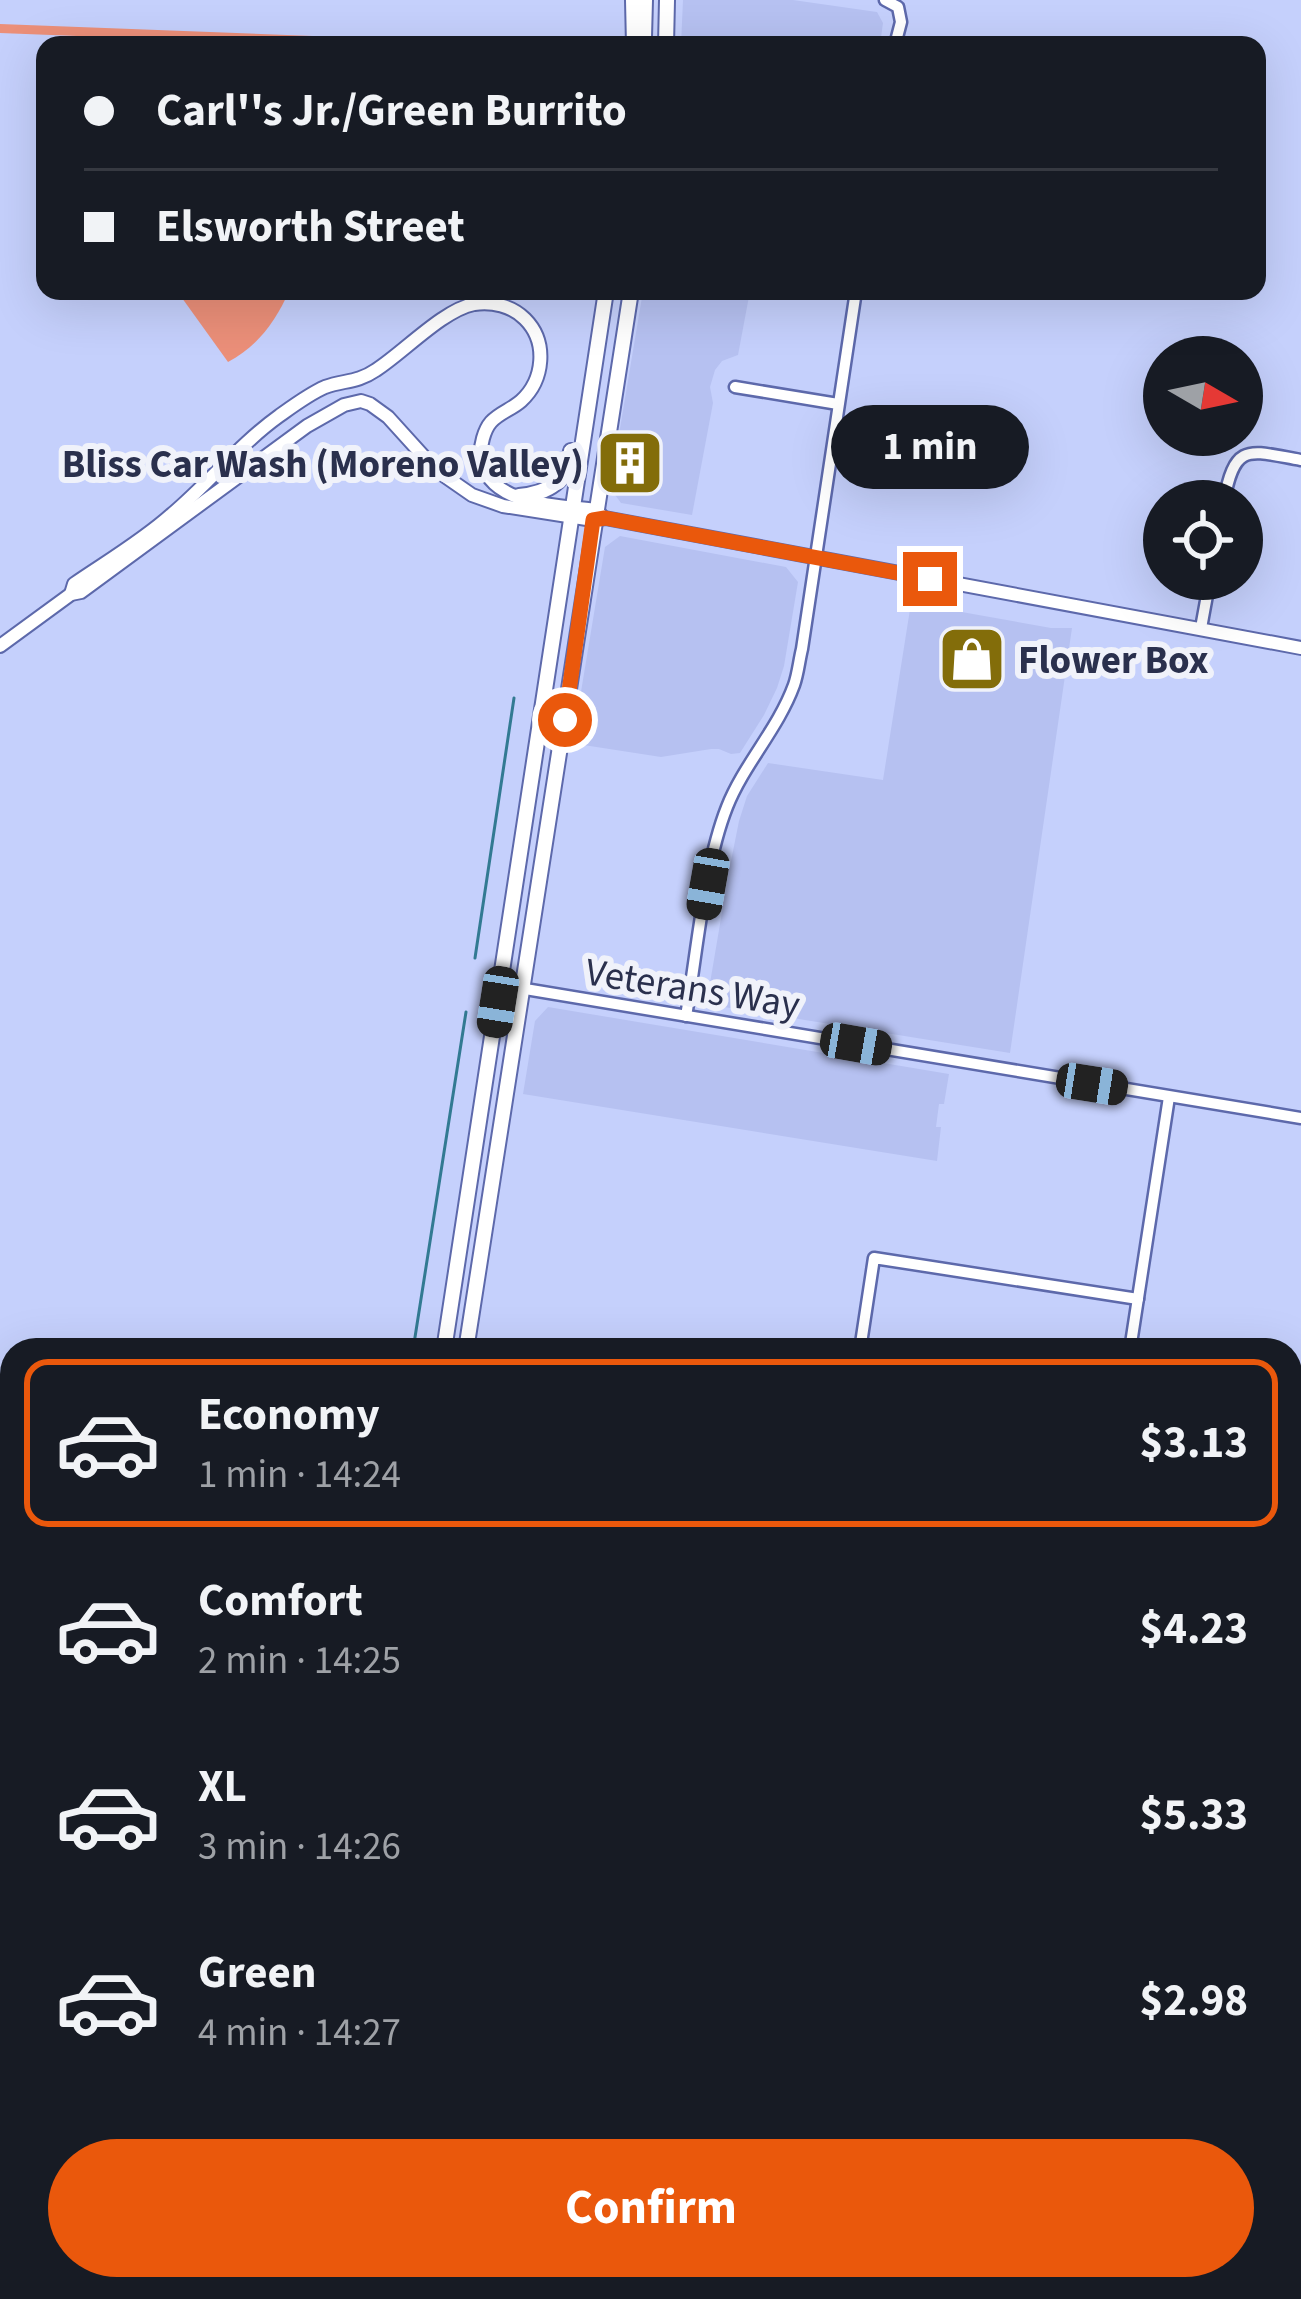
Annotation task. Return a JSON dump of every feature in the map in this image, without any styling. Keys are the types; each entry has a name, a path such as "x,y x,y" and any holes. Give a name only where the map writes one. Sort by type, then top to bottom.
{"highway":[{"path":"635,0 638,36"}],"main road":[{"path":"640,36 645,0"},
{"path":"666,36 667,0"},
{"path":"446,1338 605,300"},
{"path":"468,1338 630,300"},
{"path":"519,496 541,494 564,476 588,401"}],"street":[{"path":"885,0 898,8 897,36"},
{"path":"686,1016 724,813 794,684 855,300"},
{"path":"71,594 74,584 168,519 275,419 323,388 351,383 374,371 469,305 494,303 524,319 538,342 540,367 531,390 489,424 481,460 494,484 506,493 572,512"},
{"path":"735,387 838,404"},
{"path":"0,646 327,415 351,403 370,404 436,470 472,495 503,506 598,516 1301,648"},
{"path":"475,432 481,454"},
{"path":"1228,480 1236,460 1249,453 1301,460"},
{"path":"1202,628 1207,600"},
{"name":"Veterans Way","path":"501,985 1301,1118"},
{"path":"1132,1338 1169,1097"},
{"path":"862,1338 874,1258 1138,1299"}],"shaded area":[{"path":"683,0 793,0 877,12 883,23 881,36 681,36"},
{"path":"0,24 313,36 76,36 0,33"},
{"path":"183,300 284,300 265,332 228,362"},
{"path":"641,300 748,300 738,355 722,361 710,387 713,403 692,515 621,503 610,488"},
{"path":"620,536 786,567 798,582 777,688 740,753 711,749 661,757 573,740 605,547"},
{"path":"911,603 1072,628 1010,1053 718,1006 711,999 729,871 747,796 768,763 883,780"},
{"path":"548,1007 949,1074 944,1104 939,1104 937,1161 523,1094 535,1021"}],"waterway":[{"path":"475,958 514,698"},
{"path":"415,1338 466,1012"}],"place":[{"name":"Bliss Car Wash (Moreno Valley)","path":"630,463"},
{"name":"Flower Box","path":"972,659"}],"route":[{"path":"565,720 593,520 605,518 930,579"}]}
